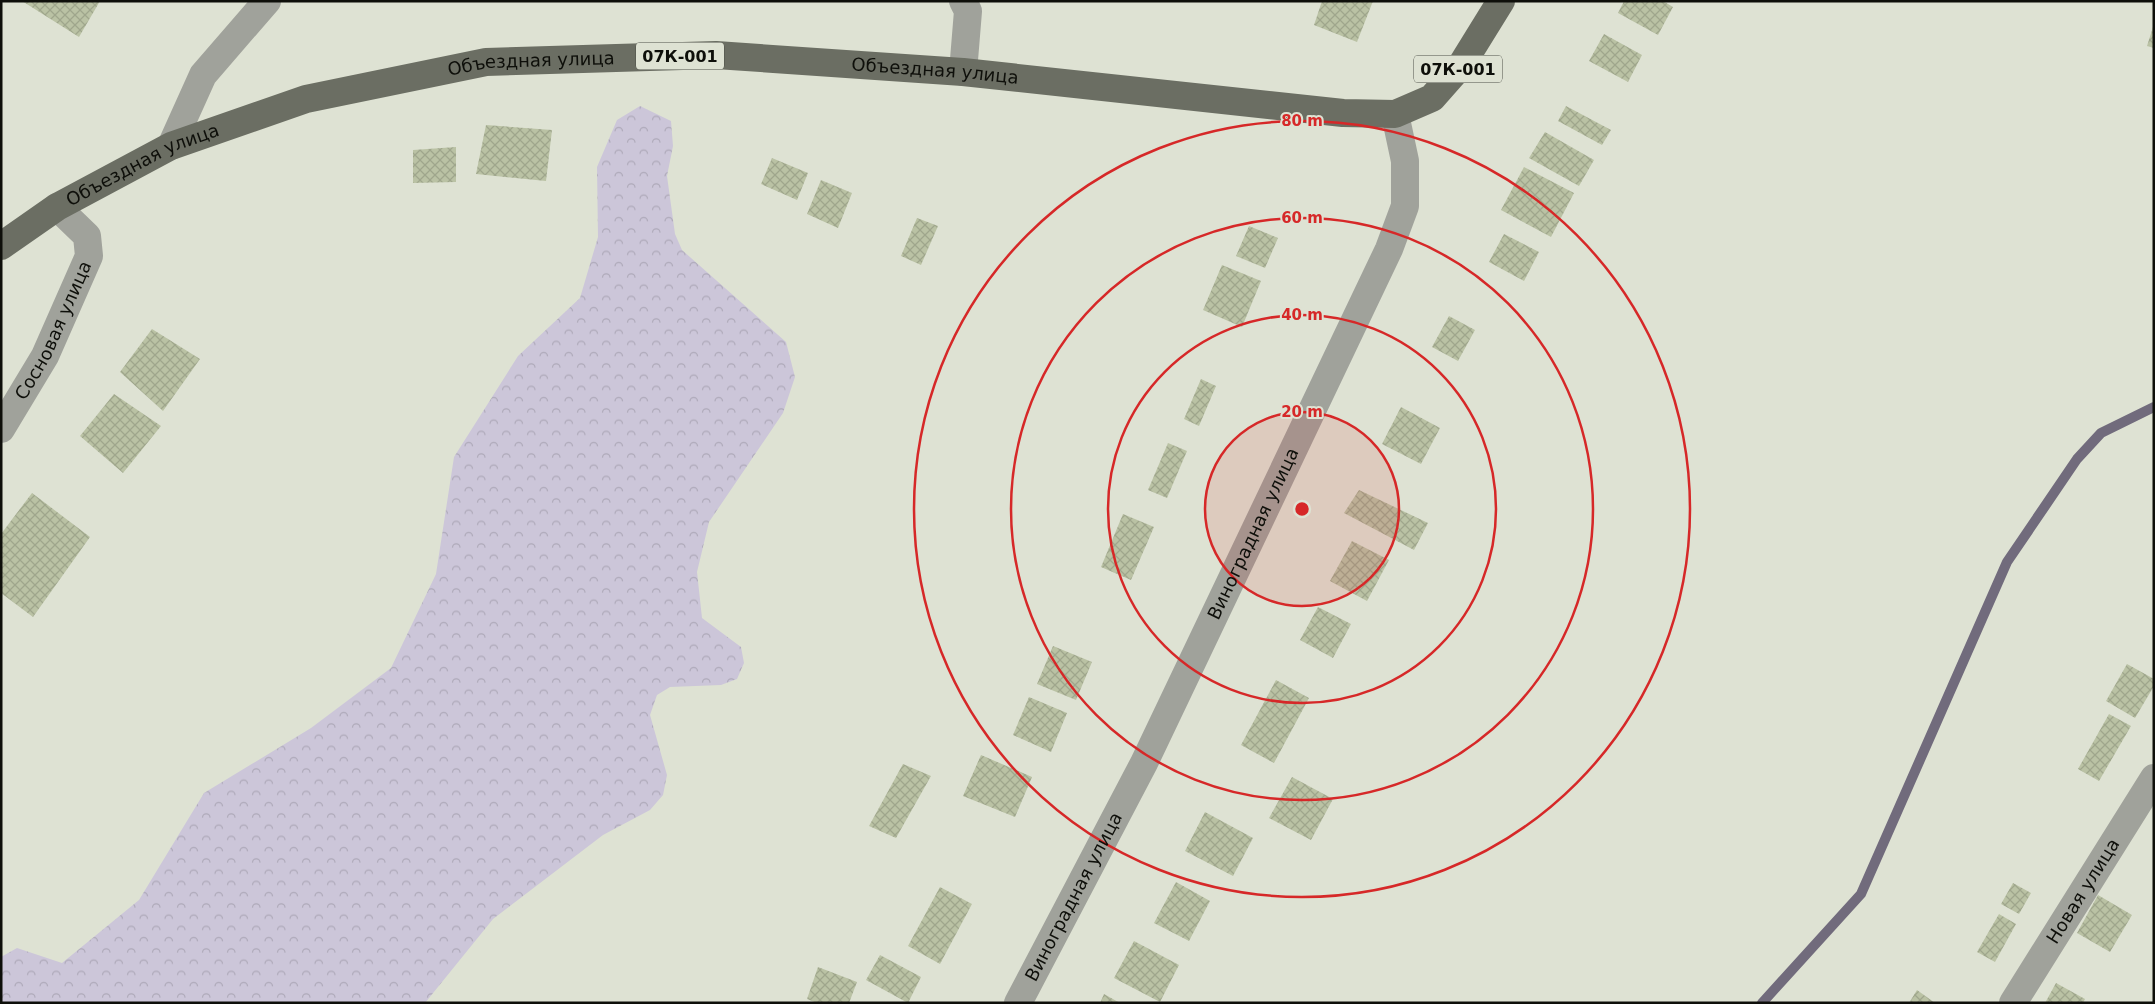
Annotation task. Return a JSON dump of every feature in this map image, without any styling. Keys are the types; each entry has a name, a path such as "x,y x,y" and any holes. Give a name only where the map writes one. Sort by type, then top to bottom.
{"main road":[{"name":"07К-001","path":"1395,114 1432,98 1462,64 1501,1"},
{"name":"Объездная улица","path":"1,246 57,207 171,146 306,99 486,62 716,55 963,72 1343,114 1395,114"}],"street":[{"path":"171,146 203,75 267,1"},
{"path":"963,1 968,11 963,72"},
{"name":"Виноградная улица","path":"1018,1003 1144,763 1389,249 1405,206 1405,161 1395,114"},
{"name":"Сосновая улица","path":"1,429 45,356 89,256 87,236 57,207"},
{"name":"Новая улица","path":"2013,1003 2154,778"}],"green space":[{"path":"640,106 671,121 673,146 667,176 675,234 682,250 786,342 795,377 783,413 709,522 697,572 702,618 741,647 744,663 737,679 721,685 670,687 657,695 650,715 667,775 663,795 650,810 603,835 493,919 425,1003 1,1003 1,957 17,948 62,963 139,900 204,793 311,728 391,668 436,574 454,457 518,356 580,298 598,237 597,167 617,120"}],"building":[{"path":"22,1 100,1 79,37"},
{"path":"1322,1 1373,1 1357,42 1314,25"},
{"path":"1624,1 1663,1 1673,7 1658,35 1618,13"},
{"path":"2154,27 2154,48 2147,46"},
{"path":"1604,34 1642,55 1628,82 1589,61"},
{"path":"1566,106 1611,130 1602,145 1558,121"},
{"path":"486,125 552,130 546,181 476,174"},
{"path":"1545,132 1594,160 1579,186 1529,158"},
{"path":"456,147 456,182 413,183 413,150"},
{"path":"772,158 808,173 797,200 761,184"},
{"path":"1524,167 1574,193 1551,237 1501,210"},
{"path":"821,180 852,193 838,228 807,214"},
{"path":"917,218 938,226 921,265 901,256"},
{"path":"1249,226 1278,238 1265,268 1236,256"},
{"path":"1504,234 1539,252 1524,281 1489,262"},
{"path":"1222,265 1261,281 1242,327 1203,310"},
{"path":"1449,316 1475,330 1458,361 1432,347"},
{"path":"152,329 200,359 163,411 120,372"},
{"path":"1201,379 1216,386 1199,426 1184,419"},
{"path":"114,394 161,426 123,473 80,436"},
{"path":"1401,407 1440,428 1421,464 1382,444"},
{"path":"1168,443 1187,451 1167,498 1148,490"},
{"path":"1359,490 1428,523 1414,550 1344,513"},
{"path":"32,493 90,537 33,617 1,593 1,534"},
{"path":"1123,514 1154,527 1131,580 1101,567"},
{"path":"1352,541 1389,560 1367,601 1330,581"},
{"path":"1318,607 1351,624 1333,658 1300,640"},
{"path":"1053,646 1092,662 1076,700 1037,684"},
{"path":"2127,664 2154,679 2154,686 2135,718 2106,701"},
{"path":"1276,680 1309,698 1274,763 1241,745"},
{"path":"1029,697 1067,713 1051,752 1013,735"},
{"path":"2109,714 2131,726 2099,781 2078,769"},
{"path":"981,755 1032,777 1015,817 963,796"},
{"path":"903,764 931,776 896,838 869,826"},
{"path":"1292,777 1333,799 1311,840 1269,818"},
{"path":"1205,812 1253,838 1233,876 1185,851"},
{"path":"1176,882 1210,901 1189,941 1154,923"},
{"path":"2013,883 2031,893 2019,914 2001,904"},
{"path":"940,887 972,904 940,964 908,946"},
{"path":"2098,895 2132,915 2110,952 2077,933"},
{"path":"1999,914 2016,924 1995,962 1977,952"},
{"path":"1134,941 1179,965 1160,1002 1114,978"},
{"path":"880,955 921,977 908,1003 866,980"},
{"path":"818,967 857,982 849,1003 817,1003 807,999"},
{"path":"2056,983 2085,999 2083,1003 2045,1003"},
{"path":"1917,990 1935,1003 1909,1003"},
{"path":"1104,994 1120,1003 1100,1003"}],"waterway":[{"path":"1762,1003 1861,894 2007,562 2077,459 2101,433 2154,407"}]}
